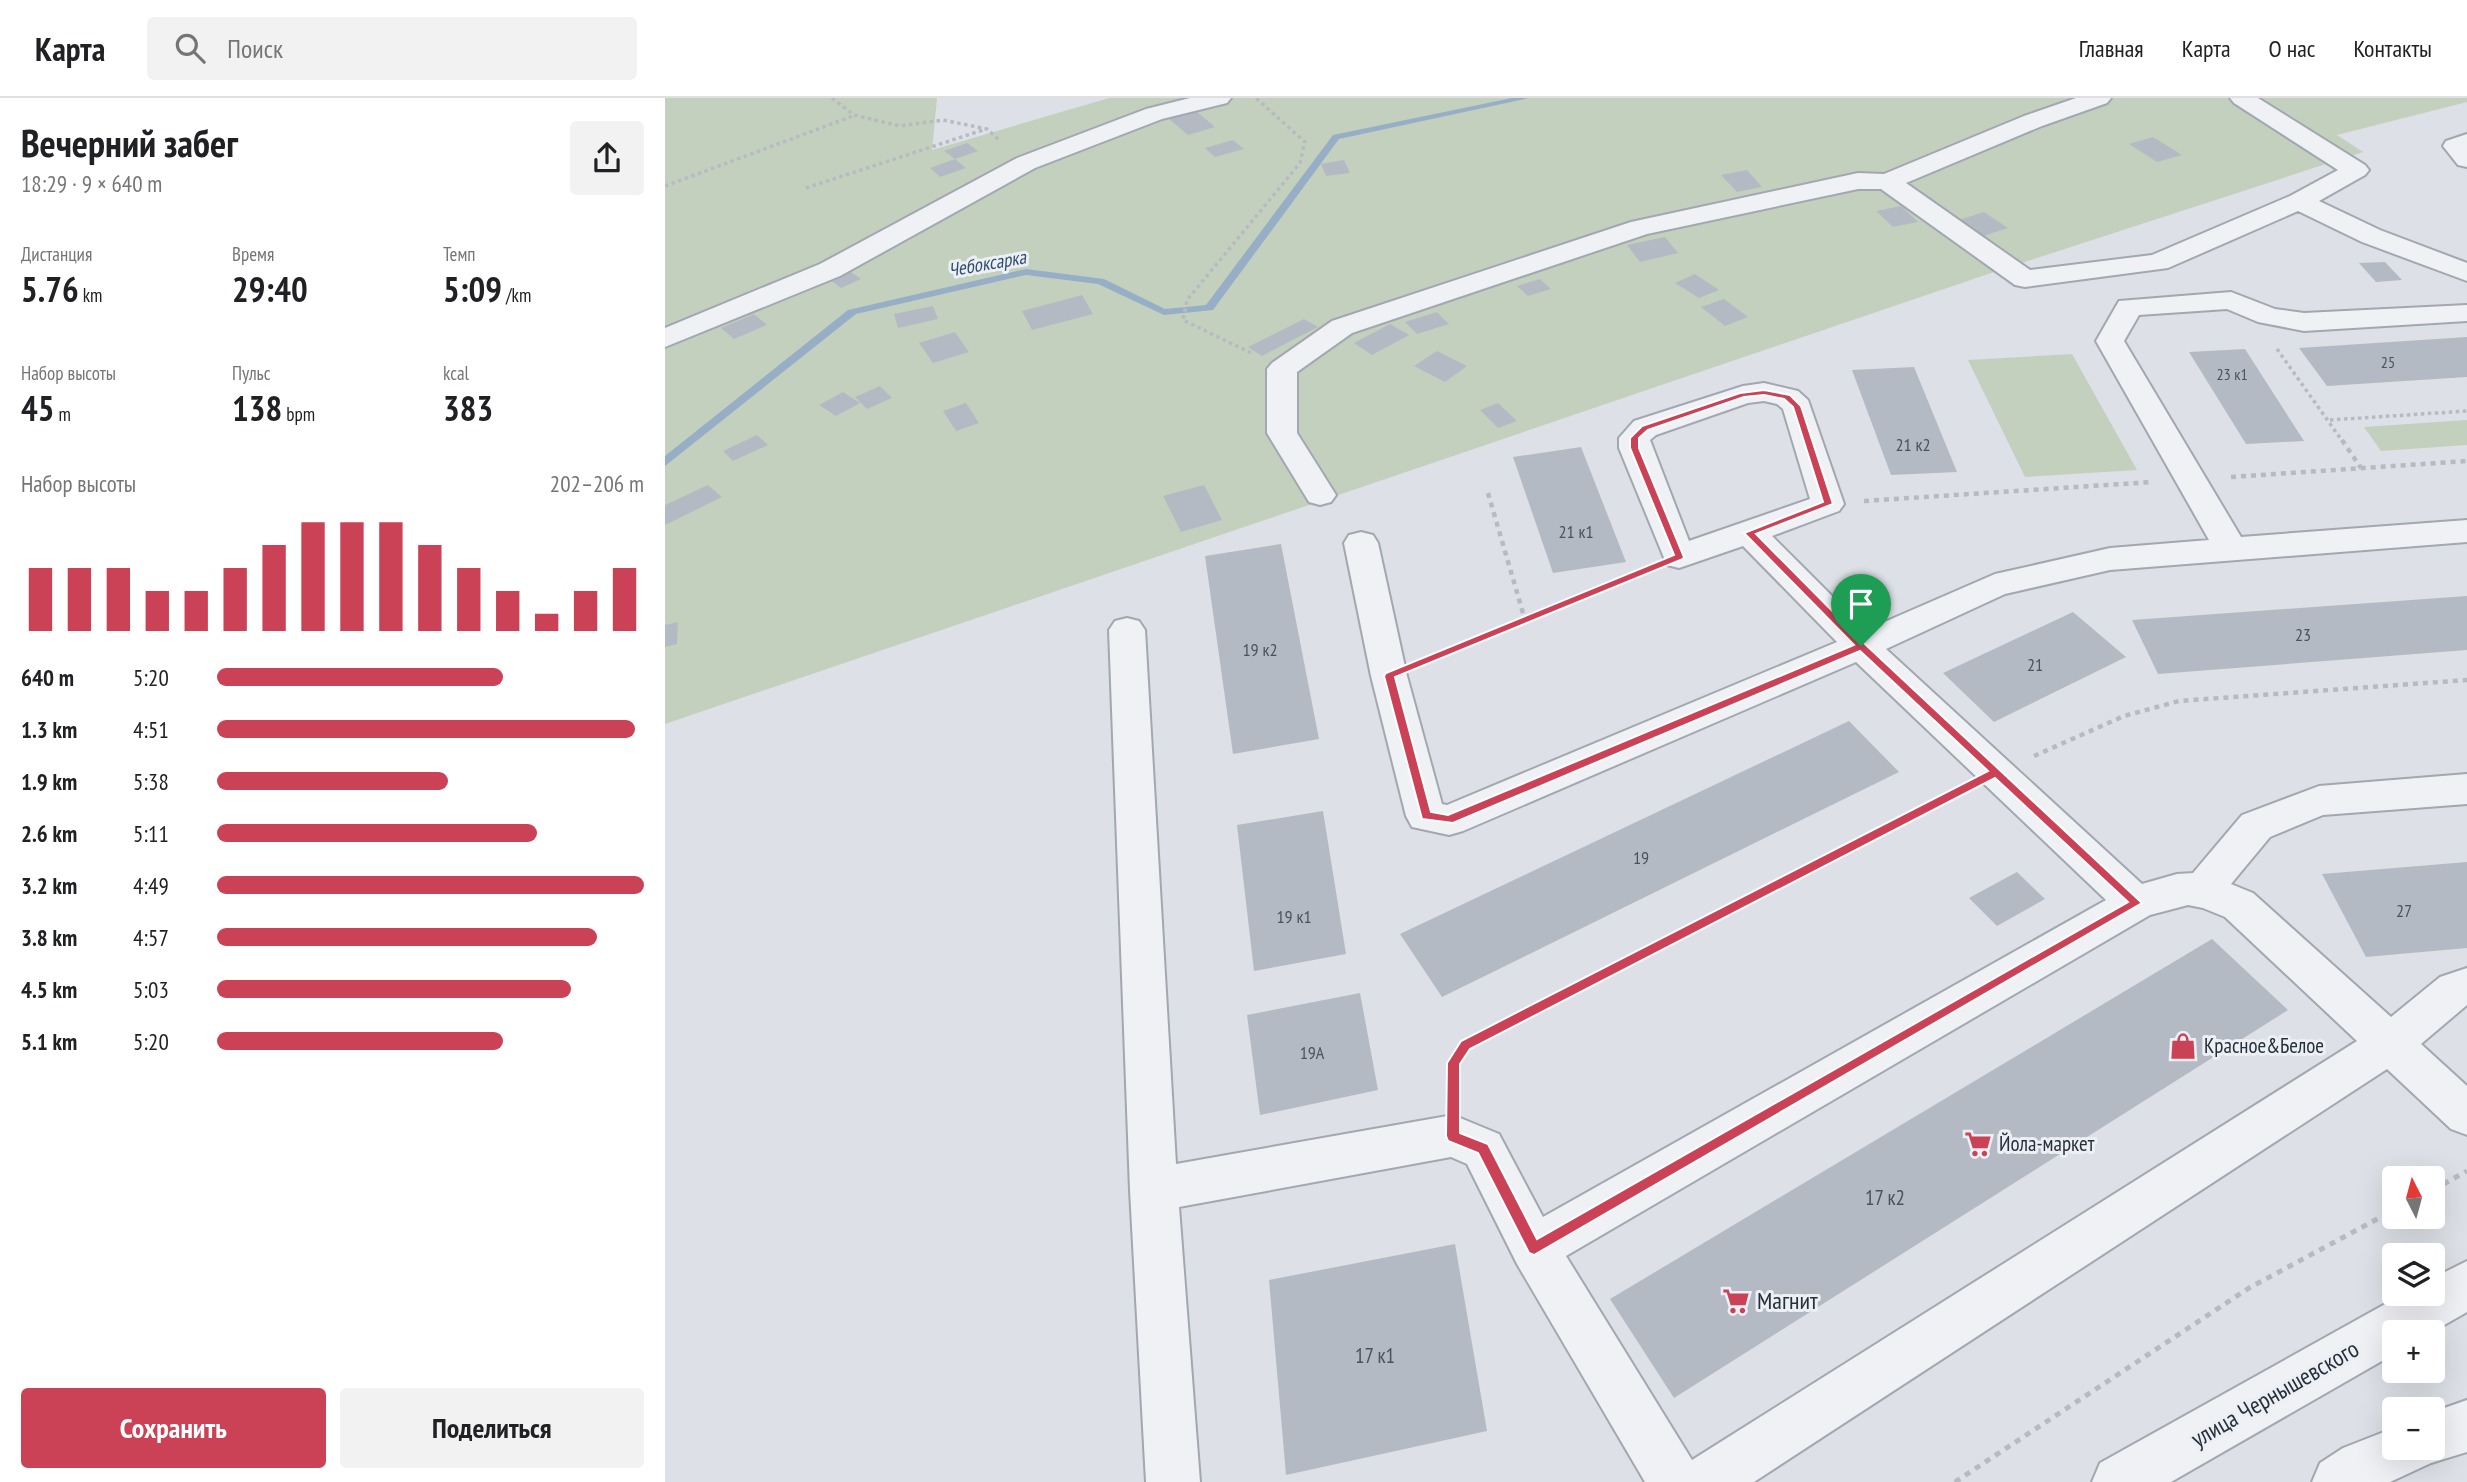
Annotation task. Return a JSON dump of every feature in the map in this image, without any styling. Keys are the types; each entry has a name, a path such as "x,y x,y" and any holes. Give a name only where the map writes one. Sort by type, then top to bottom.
{"street":[{"path":"665,338 830,270 1026,163 1154,114 1219,98"},
{"path":"1319,495 1282,433 1282,369 1342,327 1640,228 1858,181 1887,182 2033,121 2099,98"},
{"path":"1887,182 2025,279 2158,262 2299,201 2356,170 2242,98"},
{"path":"2467,141 2455,146 2467,160"},
{"path":"2299,201 2371,236 2467,273"},
{"path":"2231,549 2110,341 2129,307 2231,300 2268,316 2304,322 2467,313"},
{"path":"1764,392 1787,397 1797,406 1828,504 1749,533 1679,557 1635,448 1634,438 1645,428 1743,395 1764,392"},
{"path":"1361,543 1389,676 1426,816 1448,820 1861,646 1995,585 2110,559 2467,531"},
{"path":"1749,533 1861,646 2136,903"},
{"path":"1126,630 1154,1190 1173,1482"},
{"path":"2203,890 2256,826 2319,801 2467,789"},
{"path":"1534,1248 2136,903 2173,888 2203,890 2239,905 2467,1115"},
{"path":"1706,1482 2390,1044 2455,990 2467,986"},
{"path":"1154,1190 1453,1136 1483,1149 1534,1248 1675,1482"},
{"name":"улица Чернышевского","path":"2119,1482 2467,1285"},
{"path":"2445,1434 2467,1426"},
{"path":"2339,1482 2362,1467 2382,1459"}],"path":[{"path":"832,98 854,116 900,126 943,120 987,129 1026,163"},
{"path":"1257,98 1305,142 1300,163 1187,300 1183,320 1282,369"},
{"path":"665,187 854,116"},
{"path":"806,188 987,129"},
{"path":"2268,316 2274,346 2361,468"},
{"path":"2329,420 2467,411"},
{"path":"1488,493 1525,620"},
{"path":"1389,676 1679,557"},
{"path":"1453,1136 1453,1063 1466,1045 1997,772 2124,716 2179,701 2467,680"},
{"path":"2445,1183 2467,1171"},
{"path":"1955,1482 2249,1288 2382,1216"}],"green space":[{"path":"665,98 937,98 932,150 1109,98 2467,98 2467,102 2337,135 2363,152 1997,271 665,724"},
{"path":"2072,354 2137,470 2025,477 1968,360"},
{"path":"2467,420 2467,445 2381,451 2364,427"}],"building":[{"path":"1196,111 1215,127 1188,135 1169,119"},
{"path":"2153,137 2182,155 2157,162 2129,144"},
{"path":"1233,140 1244,149 1215,157 1205,148"},
{"path":"967,143 978,151 955,159 944,151"},
{"path":"955,159 966,168 940,177 930,168"},
{"path":"1344,160 1350,173 1326,176 1321,164"},
{"path":"1747,170 1762,187 1737,192 1721,175"},
{"path":"1901,206 1918,222 1893,227 1876,211"},
{"path":"1984,212 2008,228 1983,236 1959,220"},
{"path":"1665,237 1678,253 1640,262 1627,245"},
{"path":"2385,262 2402,280 2376,282 2359,263"},
{"path":"845,268 861,279 841,288 825,276"},
{"path":"1695,274 1719,290 1699,298 1675,283"},
{"path":"1540,279 1551,289 1528,296 1517,286"},
{"path":"1082,295 1093,314 1032,330 1022,311"},
{"path":"1724,299 1748,317 1725,326 1701,307"},
{"path":"933,306 938,319 898,328 894,314"},
{"path":"1437,312 1449,324 1417,334 1405,322"},
{"path":"754,314 767,325 734,339 721,328"},
{"path":"1304,319 1318,327 1262,356 1248,347"},
{"path":"1390,324 1409,335 1372,355 1354,343"},
{"path":"955,332 969,352 933,363 919,343"},
{"path":"2467,337 2467,377 2327,386 2299,348"},
{"path":"2245,349 2304,441 2246,444 2189,352"},
{"path":"1437,351 1467,366 1445,382 1414,366"},
{"path":"1914,367 1957,472 1891,475 1852,370"},
{"path":"880,386 892,398 867,409 855,397"},
{"path":"843,392 860,403 836,416 819,405"},
{"path":"966,403 979,423 956,431 943,411"},
{"path":"1498,403 1517,421 1498,428 1480,410"},
{"path":"757,435 768,445 733,461 723,451"},
{"path":"1581,447 1626,562 1553,573 1513,457"},
{"path":"708,485 722,497 665,525 665,505"},
{"path":"1204,485 1222,520 1181,532 1163,496"},
{"path":"1281,544 1319,739 1233,754 1205,556"},
{"path":"2467,596 2467,650 2158,674 2132,620"},
{"path":"2073,612 2126,657 1994,722 1943,673"},
{"path":"678,622 677,644 665,647 665,625"},
{"path":"1849,721 1899,772 1442,997 1400,934"},
{"path":"1323,811 1346,954 1254,971 1237,825"},
{"path":"2467,862 2467,948 2366,957 2322,874"},
{"path":"2017,872 2045,899 1997,926 1969,898"},
{"path":"2212,939 2288,1010 1674,1398 1610,1299"},
{"path":"1360,993 1378,1090 1260,1115 1247,1015"},
{"path":"1455,1244 1487,1431 1286,1475 1269,1280"}],"waterway":[{"name":"Чебоксарка","path":"665,462 852,312 1026,272 1100,281 1164,312 1209,308 1336,137 1525,98"}],"place":[{"name":"Красное&Белое","path":"2183,1046"},
{"name":"Йола-маркет","path":"1978,1144"},
{"name":"Магнит","path":"1736,1301"}],"route":[{"path":"1861,646 1749,533 1828,504 1797,406 1787,397 1764,392 1743,395 1645,428 1634,438 1635,448 1679,557 1389,676 1426,816 1448,820 1861,646 1997,772 1466,1045 1453,1063 1453,1136 1483,1149 1534,1248 2136,903 1929,709 1861,646"}]}
